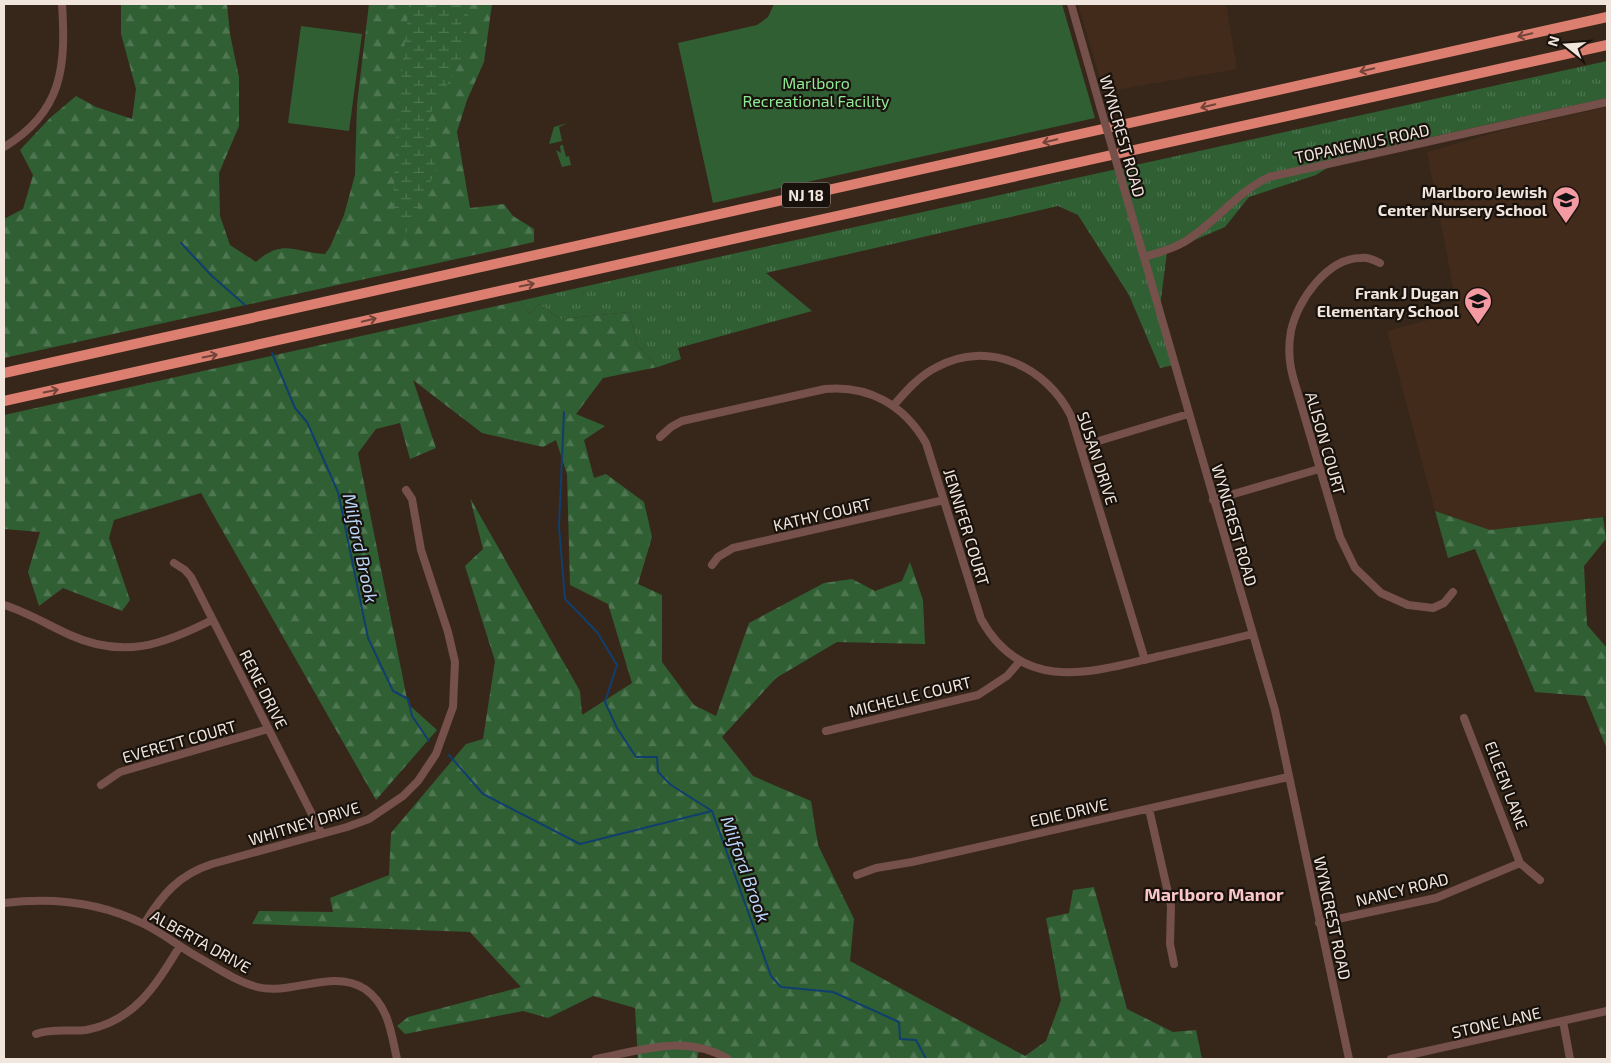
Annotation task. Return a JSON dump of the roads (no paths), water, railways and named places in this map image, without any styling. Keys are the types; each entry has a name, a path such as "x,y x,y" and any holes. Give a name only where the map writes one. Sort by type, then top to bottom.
{"highway":[{"name":"NJ 18","path":"4,373 1607,17"},
{"name":"NJ 18","path":"4,401 1607,45"}],"street":[{"path":"4,147 34,124 57,87 64,56 62,4"},
{"name":"WYNCREST ROAD","path":"1071,4 1275,710 1349,1059"},
{"name":"TOPANEMUS ROAD","path":"1144,258 1174,247 1193,237 1248,189 1269,177 1607,102"},
{"name":"ALISON COURT","path":"1380,263 1359,258 1332,269 1310,289 1294,319 1289,341 1290,365 1319,469 1345,551 1355,568 1369,584 1394,600 1428,608 1444,603 1453,592"},
{"name":"SUSAN DRIVE","path":"894,405 919,378 942,364 970,357 1000,358 1029,368 1054,389 1069,412 1082,446 1145,660"},
{"name":"JENNIFER COURT","path":"660,437 670,427 682,421 825,389 859,390 894,405 915,425 926,443 981,619 994,639 1020,661 1051,672 1074,674 1145,660 1252,634"},
{"path":"1082,446 1188,414"},
{"path":"1213,500 1319,469"},
{"name":"WHITNEY DRIVE","path":"144,924 166,891 192,872 212,864 322,834 368,819 403,796 418,781 436,754 453,707 456,677 451,643 421,550 412,499 406,490"},
{"name":"KATHY COURT","path":"712,565 718,557 733,548 944,500"},
{"name":"RENE DRIVE","path":"174,563 186,570 191,577 322,834"},
{"path":"4,605 82,640 123,648 148,646 167,641 212,620"},
{"name":"MICHELLE COURT","path":"826,731 978,695 1002,680 1020,661"},
{"name":"EILEEN LANE","path":"1464,718 1520,862"},
{"name":"EVERETT COURT","path":"101,785 120,772 268,730"},
{"name":"EDIE DRIVE","path":"857,875 876,868 912,862 1288,777"},
{"path":"1148,809 1171,906 1170,944 1174,964"},
{"path":"1520,862 1540,880"},
{"name":"NANCY ROAD","path":"1319,923 1436,898 1520,862"},
{"name":"ALBERTA DRIVE","path":"4,903 24,900 73,902 105,910 144,924 239,980 258,987 287,989 334,981 350,983 364,989 378,1000 387,1015 397,1059"},
{"path":"36,1034 46,1030 86,1030 124,1015 140,1004 155,987 180,946"},
{"name":"STONE LANE","path":"1391,1059 1607,1011"},
{"path":"1564,1021 1570,1059"},
{"path":"596,1059 675,1044 700,1047 728,1059"}],"waterway":[{"name":"Milford Brook","path":"181,243 212,276 245,305"},
{"name":"Milford Brook","path":"272,353 295,408 307,422 338,492 368,638 393,691 408,699 412,716 429,741"},
{"path":"564,412 559,527 565,599 597,632 617,665 605,702 617,728 636,757 657,757 658,772 671,785 712,811"},
{"name":"Milford Brook","path":"449,755 483,794 580,844 712,811 771,976 781,987 833,992 899,1022 900,1039 916,1040 926,1059"}],"place":[{"name":"Marlboro Jewish Center Nursery School","path":"1566,224"},
{"name":"Frank J Dugan Elementary School","path":"1478,325"}],"district":[{"name":"Marlboro Manor","path":"1214,894"}],"park label":[{"name":"Marlboro Recreational Facility","path":"816,91"}]}
